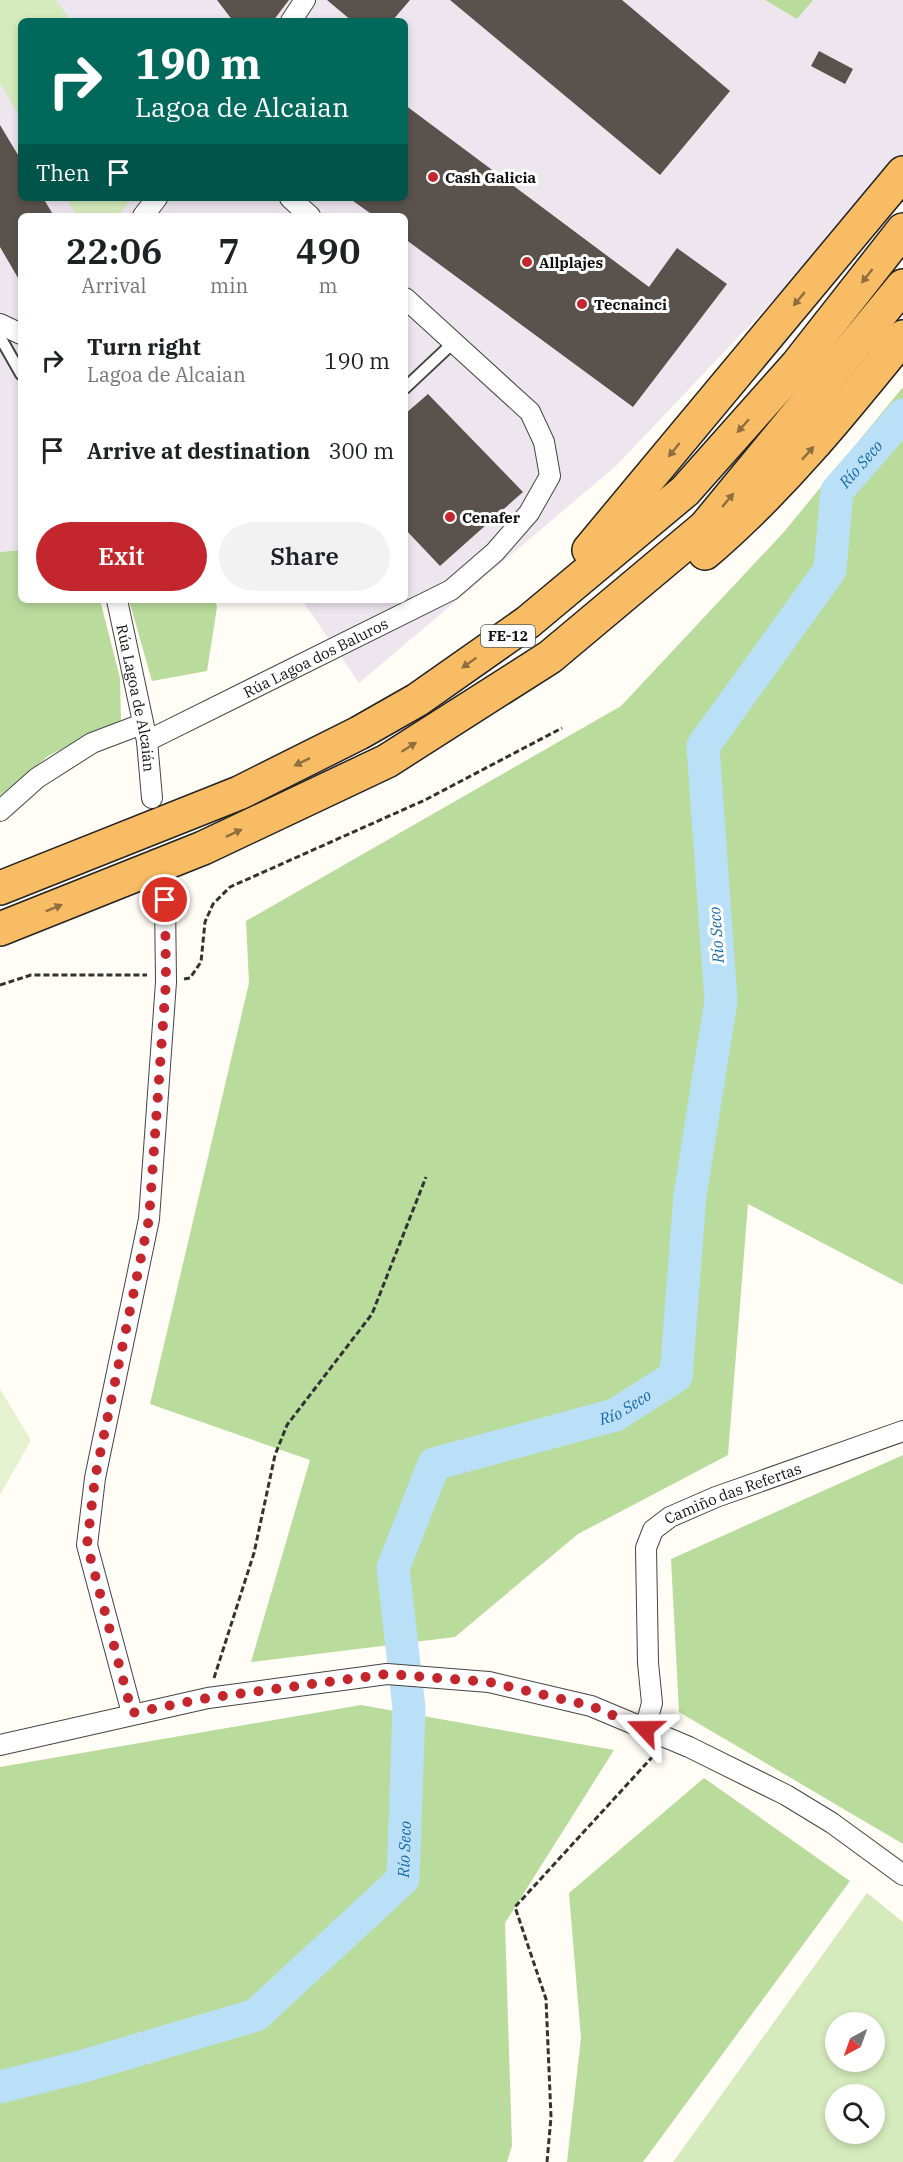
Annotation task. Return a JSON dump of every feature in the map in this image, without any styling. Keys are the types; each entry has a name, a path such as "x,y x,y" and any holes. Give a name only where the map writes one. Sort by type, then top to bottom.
{"highway":[{"path":"528,622 646,485 903,174"},
{"name":"FE-12","path":"0,888 239,793 359,734 417,700 528,622 685,491 797,365 903,230"},
{"name":"FE-12","path":"0,930 203,848 387,761 550,657 705,527 903,286"},
{"path":"550,657 653,598 719,542 776,488 828,430 903,337"}],"street":[{"path":"293,18 305,0"},
{"path":"145,213 155,201"},
{"path":"293,201 307,213"},
{"name":"Rúa Lagoa dos Baluros","path":"0,811 37,778 92,743 145,732 451,590 495,552 529,513 550,476 544,442 530,412 455,341 408,301"},
{"path":"0,324 18,333"},
{"name":"Rúa Lagoa de Alcaián","path":"118,603 145,732 152,798"},
{"path":"132,1713 87,1545 95,1478 149,1219 166,979 165,900"},
{"name":"Camiño das Refertas","path":"645,1729 652,1703 646,1548 653,1530 670,1517 717,1497 903,1431"},
{"path":"0,1745 132,1713 208,1698 387,1674 489,1682 591,1706 668,1738 786,1795 832,1823 903,1875"}],"lane":[{"path":"0,337 18,369"},
{"path":"408,385 455,341"}],"path":[{"path":"0,985 31,975 190,978 201,962 205,922 213,904 230,887 425,800 562,728"},
{"path":"208,1698 254,1553 275,1455 287,1425 372,1314 426,1177"},
{"path":"546,2162 551,2117 546,1999 515,1907 582,1831 641,1771 668,1738"}],"shaded area":[{"path":"0,0 903,0 903,153 799,273 616,466 359,683 304,603 408,603 408,213 18,213 18,550 0,552"}],"green space":[{"path":"0,0 56,0 69,18 18,18 18,114 0,83"},
{"path":"765,0 813,0 797,19"},
{"path":"69,201 130,201 120,213 75,213"},
{"path":"903,387 903,1285 748,1204 728,1455 578,1534 455,1637 251,1662 310,1460 150,1404 249,983 246,921 621,706 783,533"},
{"path":"18,550 18,603 101,603 120,678 121,720 48,756 0,796 0,552"},
{"path":"130,603 216,603 207,671 152,681"},
{"path":"0,1389 31,1440 0,1495"},
{"path":"903,1455 903,1844 679,1712 671,1559"},
{"path":"361,1705 614,1750 505,1923 512,2146 507,2162 0,2162 0,1767"},
{"path":"704,1778 850,1881 643,2162 567,2162 581,2038 569,1893"},
{"path":"867,1893 903,1922 903,2162 673,2162"}],"building":[{"path":"217,0 289,0 275,18 231,18"},
{"path":"327,0 410,0 395,18 348,18"},
{"path":"450,0 622,0 730,91 660,175"},
{"path":"819,51 853,69 845,84 811,66"},
{"path":"408,107 649,287 677,248 727,284 633,407 408,241 408,213 370,213 353,201 408,201"},
{"path":"0,125 18,155 18,201 45,201 52,213 18,213 18,278 0,247"},
{"name":"Cenafer","path":"428,394 523,492 440,566 408,532 408,411"}],"waterway":[{"name":"Río Seco","path":"0,2087 80,2067 256,2015 403,1879 409,1708 393,1568 434,1464 615,1415 676,1376 690,1195 721,1001 703,746 830,570 837,491 903,415"}],"tunnel":[{"path":"154,818 165,900"}],"place":[{"name":"Cash Galicia","path":"433,177"},
{"name":"Allplajes","path":"527,262"},
{"name":"Tecnainci","path":"582,304"},
{"name":"Cenafer","path":"450,517"}],"route":[{"path":"165,900 166,982 149,1219 95,1478 87,1545 132,1713 208,1698 387,1674 489,1682 591,1706 645,1729"}]}
